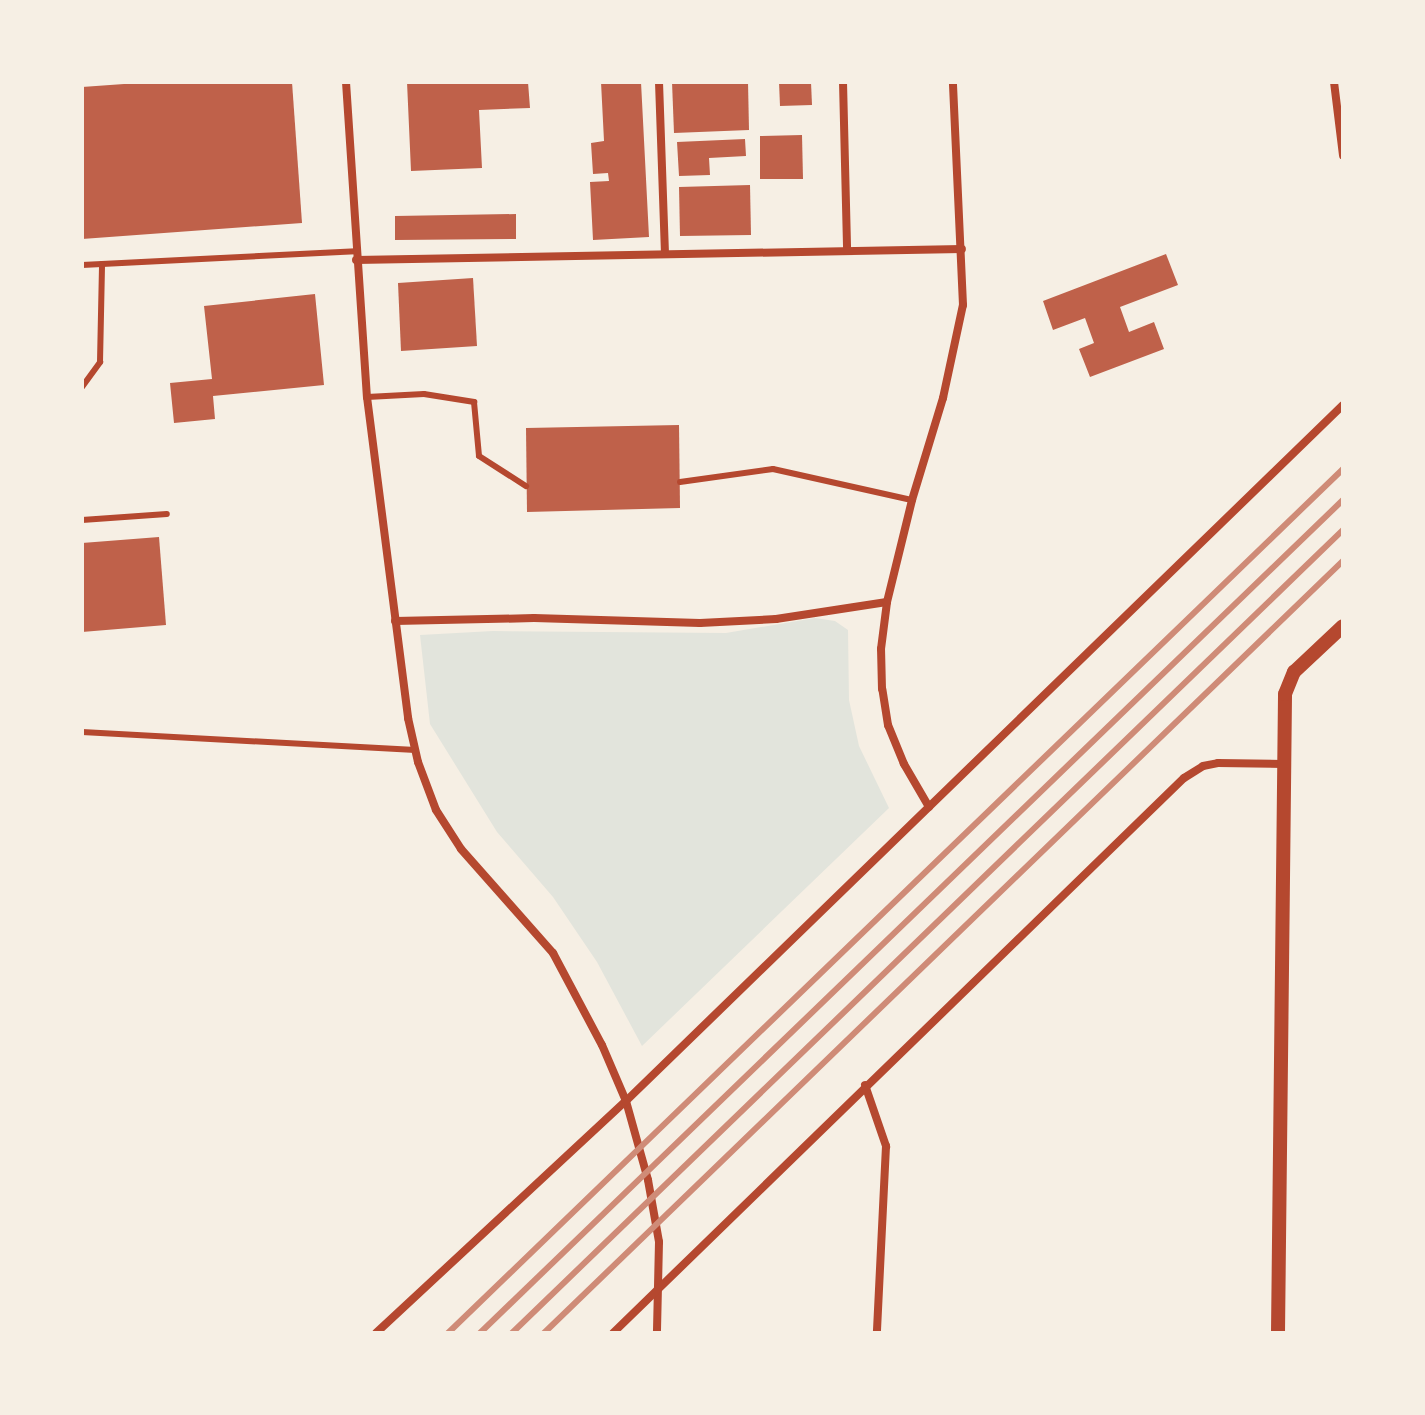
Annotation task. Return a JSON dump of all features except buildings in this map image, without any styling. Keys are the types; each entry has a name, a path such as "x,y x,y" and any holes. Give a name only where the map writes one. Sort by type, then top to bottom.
{"street":[{"path":"346,82 367,397 395,621 416,750 436,810 461,849 534,930 573,986 626,1101 648,1180 659,1242 657,1333"},
{"path":"659,82 665,254"},
{"path":"843,82 847,251"},
{"path":"929,807 896,748 884,707 881,662 887,602 963,305 953,82"},
{"path":"1334,82 1343,155"},
{"path":"356,256 962,249"},
{"path":"376,1333 626,1101 1343,405"},
{"path":"395,621 534,618 700,623 776,619 887,602"},
{"path":"1278,1333 1285,694 1294,672 1343,626"},
{"path":"613,1333 1184,778 1203,766 1218,763 1283,764"},
{"path":"865,1085 886,1146 877,1333"}],"lane":[{"path":"82,265 356,256"},
{"path":"82,387 100,362 102,264"},
{"path":"367,397 424,394 474,402 479,456 526,486"},
{"path":"680,482 773,469 912,500"},
{"path":"82,520 167,514"},
{"path":"82,732 416,750"}],"shaded area":[{"path":"815,618 835,621 848,630 849,700 859,746 889,808 642,1046 597,962 553,897 497,832 430,724 420,635 493,631 726,633"}],"railway":[{"path":"448,1333 1343,469"},
{"path":"480,1333 1343,500"},
{"path":"512,1333 1343,530"},
{"path":"544,1333 1343,561"}]}
